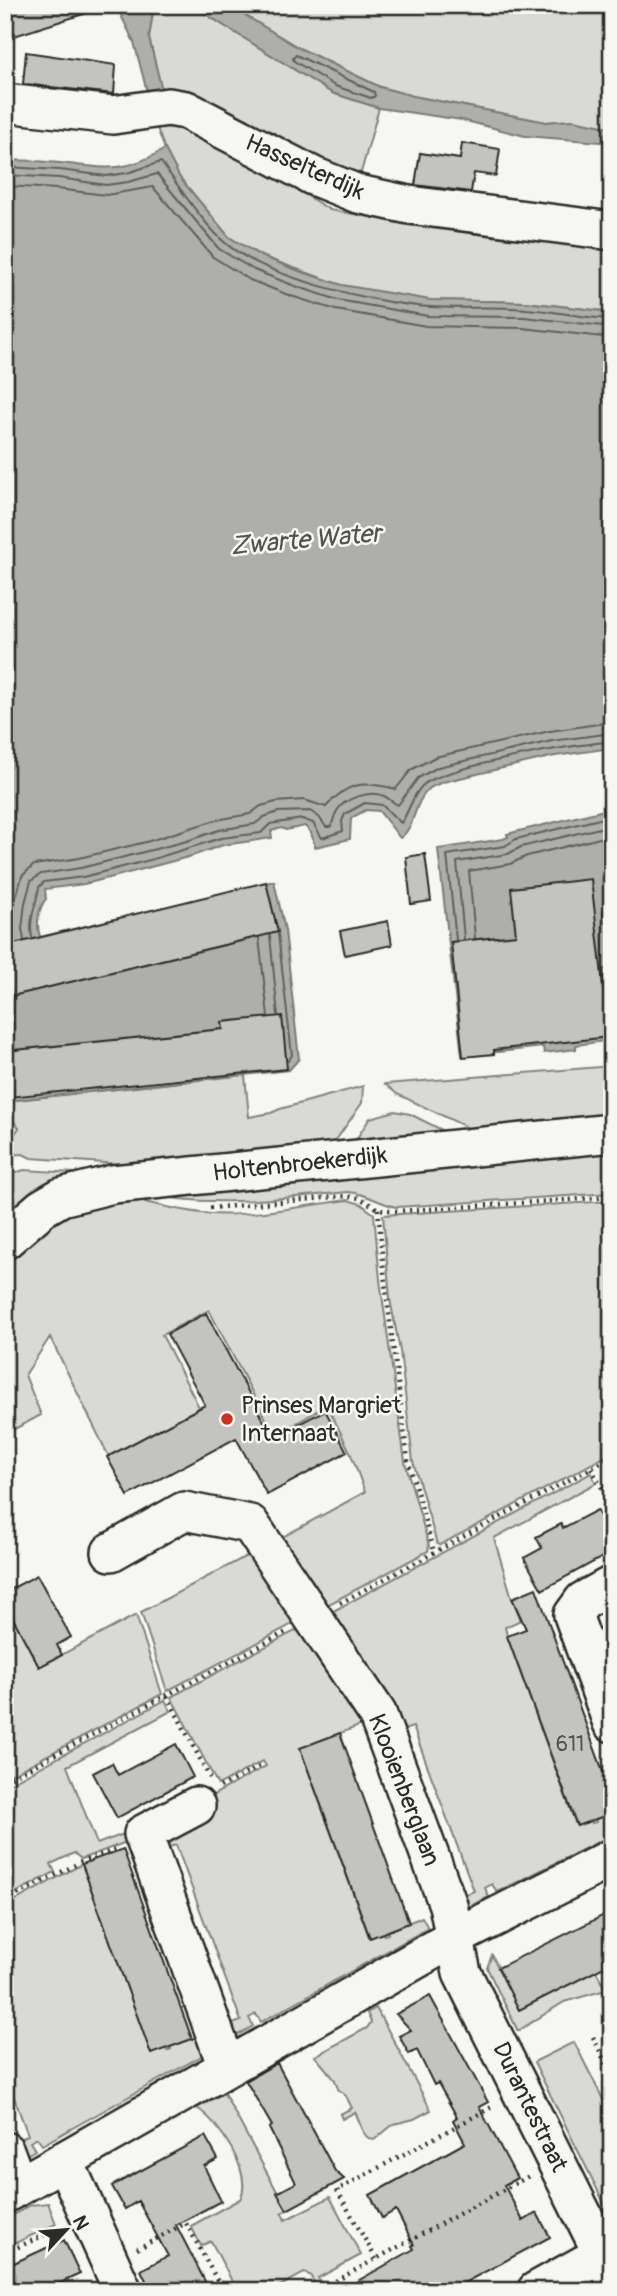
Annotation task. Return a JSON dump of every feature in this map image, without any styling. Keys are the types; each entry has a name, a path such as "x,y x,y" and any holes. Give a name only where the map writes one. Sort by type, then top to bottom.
{"street":[{"name":"Hasselterdijk","path":"5,103 113,115 159,109 186,110 313,176 358,194 409,205 612,231"},
{"name":"Holtenbroekerdijk","path":"5,1240 42,1208 61,1197 113,1184 612,1133"},
{"name":"Klooienberglaan","path":"111,1552 184,1511 250,1524 377,1713 448,1905 454,1938"},
{"path":"612,1585 583,1601 573,1615 612,1723"},
{"path":"196,1806 143,1834 227,2067"},
{"path":"5,2151 12,2190 454,1938 612,1858"},
{"name":"Durantestraat","path":"454,1938 462,1973 609,2259"},
{"path":"64,2160 117,2277"},
{"path":"536,2291 609,2259"}],"path":[{"path":"203,1208 347,1196 360,1198 378,1209 438,1209 612,1197"},
{"path":"378,1209 408,1460 434,1552"},
{"path":"5,1781 612,1457"},
{"path":"591,1468 612,1506"},
{"path":"167,1696 216,1789 263,1765"},
{"path":"5,1901 81,1862 144,1839"},
{"path":"593,2037 612,2076"},
{"path":"376,2259 337,2190 523,2091"},
{"path":"317,2291 557,2162"},
{"path":"5,2253 89,2214"},
{"path":"117,2277 186,2223 223,2291"}],"shaded area":[{"path":"154,5 191,5 332,93 379,108 355,194 164,99 149,38"},
{"path":"228,5 612,5 612,128 573,120 546,122 380,87 299,48"},
{"path":"161,119 211,136 330,210 463,232 612,246 612,312 525,302 430,300 379,293 341,285 261,256 229,237 180,178 170,163 154,120"},
{"path":"612,1066 612,1126 483,1135 397,1094 385,1084"},
{"path":"245,1075 249,1117 363,1086 362,1103 331,1147 164,1167 31,1158 23,1154 5,1155 5,1147 19,1128 5,1110 7,1101"},
{"path":"395,1111 410,1114 452,1135 356,1143 370,1118"},
{"path":"612,1138 612,1193 397,1207 349,1192 220,1201 169,1198 143,1193"},
{"path":"24,1170 92,1174 5,1221 5,1182 8,1175"},
{"path":"136,1200 192,1212 227,1214 348,1200 361,1204 374,1214 380,1280 405,1462 429,1546 428,1551 320,1609 275,1541 365,1492 350,1452 327,1405 275,1436 209,1310 162,1335 200,1409 109,1457 50,1337 25,1375 41,1415 5,1434 5,1253 77,1202"},
{"path":"612,1201 612,1453 440,1545 437,1544 413,1461 400,1351 390,1299 383,1215"},
{"path":"591,1473 596,1483 494,1538 521,1620 505,1627 507,1636 576,1825 596,1822 596,1819 612,1813 612,1835 497,1892 492,1884 485,1888 489,1897 461,1910 456,1898 474,1891 413,1727 394,1733 324,1616"},
{"path":"256,1551 302,1619 167,1691 141,1612"},
{"path":"5,1603 39,1667 136,1615 162,1694 5,1778"},
{"path":"308,1624 370,1722 300,1748 369,1937 388,1934 388,1931 422,1917 428,1928 261,2022 256,2014 249,2018 253,2026 226,2042 222,2028 241,2021 176,1845 157,1851 204,1800 266,1766 263,1761 218,1785 171,1697"},
{"path":"165,1700 171,1711 67,1766 97,1844 129,1832 132,1840 81,1859 74,1853 51,1864 55,1872 6,1898 5,1786"},
{"path":"82,1864 151,2053 165,2048 167,2051 170,2047 206,2034 212,2050 42,2145 37,2138 30,2142 35,2150 18,2160 11,2143 28,2135 5,2073 5,1906"},
{"path":"492,1955 519,2010 596,1971 606,1990 564,2002 518,2031 487,1968"},
{"path":"376,2008 431,2110 414,2119 394,2124 374,2140 366,2136 355,2112 342,2119 340,2114 352,2108 346,2096 338,2089 335,2080 315,2056 367,2028 371,2022 367,2013"},
{"path":"574,2042 612,2117 612,2211 607,2209 534,2062"},
{"path":"224,2093 287,2210 282,2213 285,2220 330,2197 361,2255 318,2278 322,2285 317,2288 310,2275 304,2273 271,2291 237,2291 211,2241 201,2246 191,2226 240,2199 243,2188 242,2176 232,2149 215,2125 197,2108"},
{"path":"48,2203 56,2224 5,2248 5,2220 31,2205"}],"water":[{"path":"116,5 154,5 149,38 164,99 150,103 134,42"},
{"path":"191,5 228,5 299,48 380,87 546,122 573,120 612,128 612,139 601,142 525,136 462,120 379,108 332,93"},
{"name":"Zwarte Water","path":"165,149 180,178 229,237 261,256 299,271 342,285 430,300 525,302 612,312 612,748 555,756 435,785 423,795 409,828 400,838 379,811 366,810 351,818 350,839 315,847 311,833 305,826 286,830 282,828 271,831 272,838 223,845 113,877 45,889 46,899 38,917 40,937 274,881 285,930 299,1059 289,1070 7,1101 5,160 114,167 137,162"},
{"path":"612,808 612,1040 544,1053 543,1047 462,1056 438,849 503,839 508,837 507,834"}],"building":[{"path":"5,5 95,5 96,10 5,39"},
{"path":"26,52 116,65 114,94 23,84"},
{"path":"462,143 500,149 496,176 474,173 471,192 415,185 420,153 460,159"},
{"path":"425,854 431,901 411,904 406,857"},
{"path":"591,879 609,1037 494,1050 494,1054 463,1057 451,942 516,935 511,888"},
{"path":"266,882 278,932 12,996 5,968 5,946"},
{"path":"388,921 392,945 345,955 340,931"},
{"path":"282,1016 287,1069 9,1097 5,1051 223,1029 222,1022"},
{"path":"206,1313 273,1438 325,1410 347,1452 267,1495 236,1438 128,1496 107,1457 205,1405 167,1334"},
{"path":"597,1510 612,1539 612,1552 542,1590 524,1558 542,1548 536,1537 561,1524 563,1528"},
{"path":"37,1575 71,1637 57,1645 62,1655 39,1667 5,1603 5,1592"},
{"path":"536,1588 612,1796 612,1813 577,1826 507,1636 526,1629 512,1598"},
{"path":"340,1733 409,1923 370,1938 300,1748"},
{"path":"176,1744 193,1777 117,1818 93,1773 112,1763 118,1775"},
{"path":"123,1849 192,2039 151,2054 82,1864"},
{"path":"612,1911 612,1963 519,2010 498,1968"},
{"path":"430,1996 488,2102 479,2107 517,2178 504,2185 523,2221 537,2213 550,2237 449,2291 340,2291 414,2249 396,2210 382,2218 370,2195 465,2143 453,2120 457,2117 438,2083 434,2085 417,2050 409,2054 399,2036 411,2030 396,2014"},
{"path":"277,2063 335,2171 344,2179 287,2210 277,2193 296,2183 269,2128 272,2126 246,2081"},
{"path":"205,2136 218,2159 204,2166 221,2201 176,2225 210,2291 151,2291 141,2270 168,2256 138,2201 125,2209 112,2186"},
{"path":"64,2240 80,2274 43,2291 5,2291 5,2267"}],"place":[{"name":"Prinses Margriet Internaat","path":"227,1419"}]}
